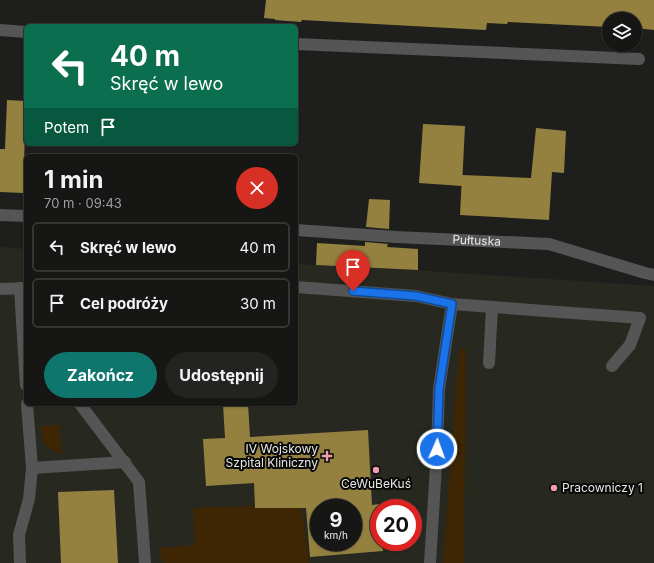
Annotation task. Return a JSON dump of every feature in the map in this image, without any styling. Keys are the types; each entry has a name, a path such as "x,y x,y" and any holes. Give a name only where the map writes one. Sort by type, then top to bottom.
{"lane":[{"path":"0,30 24,32"},
{"path":"298,44 639,59"},
{"path":"0,215 24,216"},
{"name":"Pułtuska","path":"298,230 396,237 549,244 654,275"},
{"path":"298,287 416,296 452,304 640,318 630,345 612,366"},
{"path":"0,289 23,288 24,325"},
{"path":"430,563 439,389 452,304"},
{"path":"489,362 492,307"},
{"path":"20,563 19,535 29,499 32,468 27,406"},
{"path":"82,406 125,462 138,482 145,563"},
{"path":"32,468 125,462"}],"shaded area":[{"name":"IV Wojskowy Szpital Kliniczny","path":"0,247 24,249 24,406 298,406 298,264 654,286 654,563 0,563"},
{"path":"459,349 466,349 464,563 443,563"},
{"path":"59,425 62,454 48,448 44,441 41,426"},
{"path":"301,504 309,563 164,563 161,559 160,548 195,545 193,508"}],"building":[{"path":"266,0 654,0 654,30 642,29 642,12 602,12 602,27 508,22 507,24 487,23 486,30 302,20 301,22 264,18"},
{"path":"7,100 24,101 23,193 0,192 0,149 5,149"},
{"path":"423,124 465,126 462,186 419,183"},
{"path":"536,128 566,131 564,173 552,172 549,220 460,215 462,175 531,178"},
{"path":"369,199 390,200 389,229 366,227"},
{"path":"365,242 388,244 387,247 418,249 418,270 316,265 317,243 365,246"},
{"path":"223,406 248,406 250,437 368,430 372,499 370,499 370,551 383,551 310,557 306,508 255,508 254,483 206,486 203,439 225,438"},
{"path":"114,490 118,563 61,563 58,492"}],"place":[{"name":"IV Wojskowy Szpital Kliniczny","path":"327,456"},
{"name":"CeWuBeKuś","path":"376,470"},
{"name":"Pracowniczy 1","path":"554,488"}],"route":[{"path":"353,291 416,296 452,304 439,389 437,449"}]}
